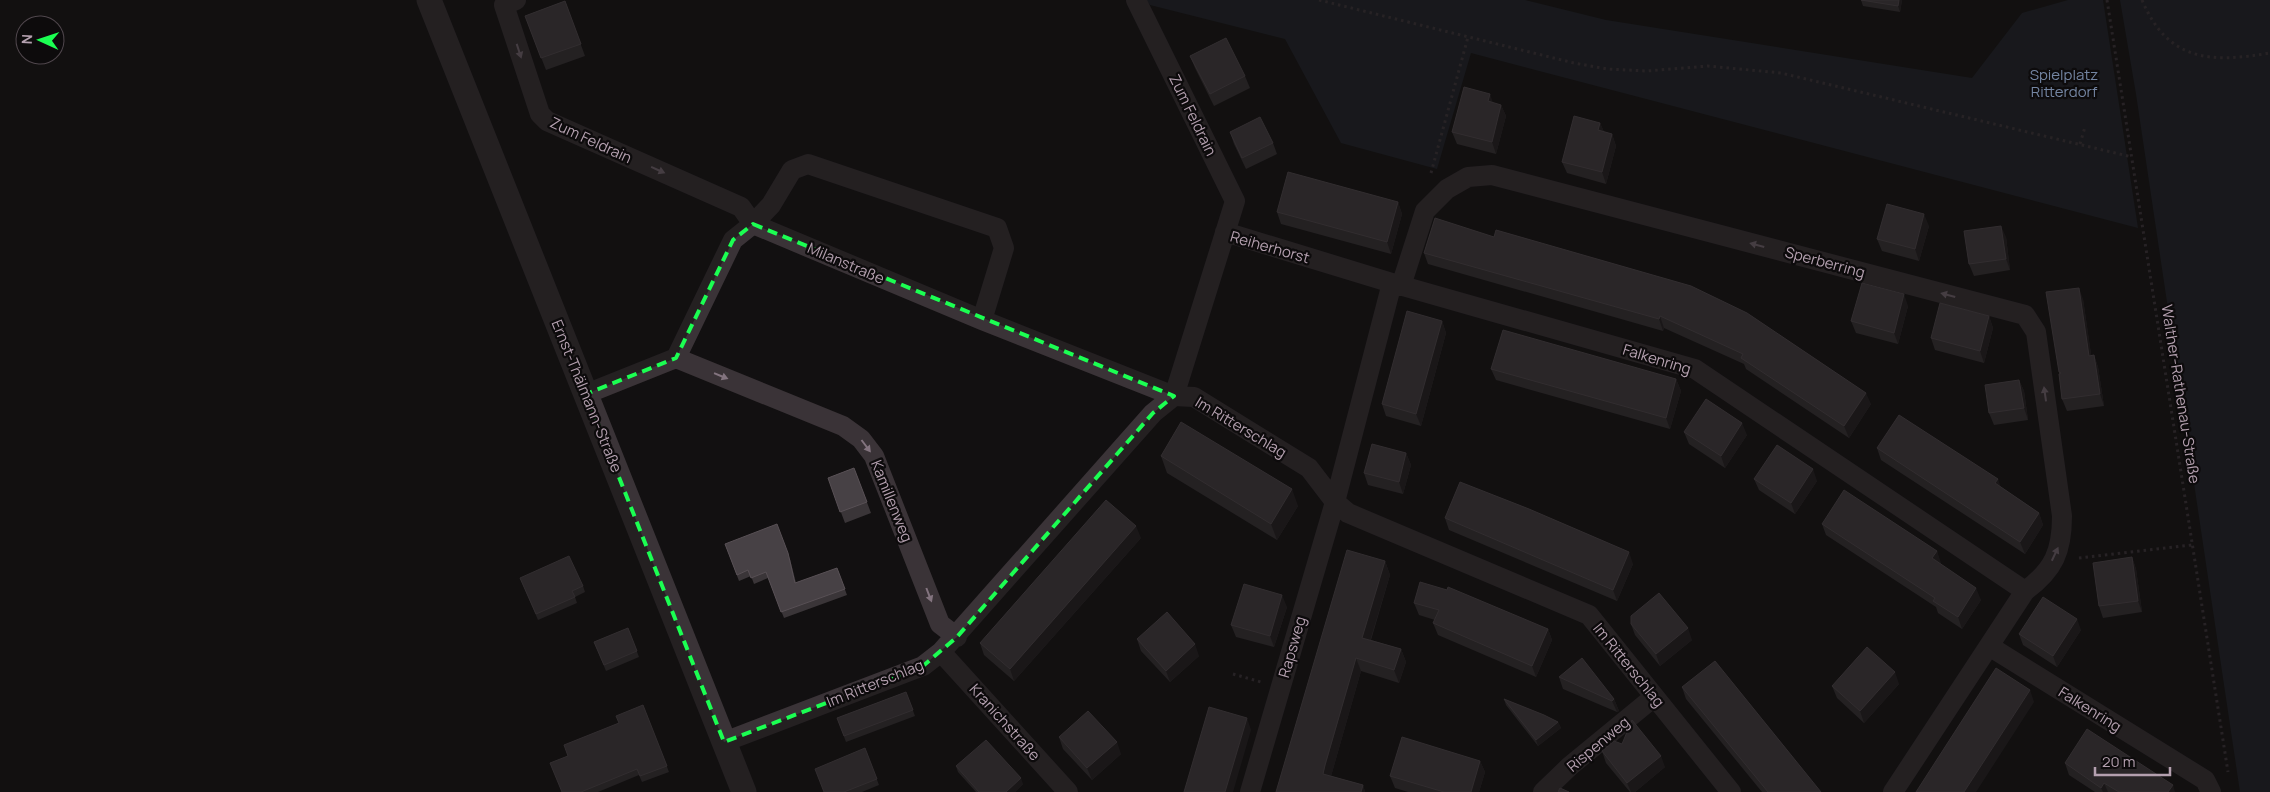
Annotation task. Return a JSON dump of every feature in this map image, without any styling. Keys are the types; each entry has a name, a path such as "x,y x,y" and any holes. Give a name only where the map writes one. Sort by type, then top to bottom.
{"street":[{"name":"Ernst-Thälmann-Straße","path":"429,0 744,792"},
{"name":"Zum Feldrain","path":"1136,0 1234,201 1225,232"},
{"name":"Zum Feldrain","path":"510,3 540,114 548,122 741,207 753,224"},
{"path":"586,394 676,358 733,240 753,224 771,205 792,170 808,164 998,228 1004,248 982,320"},
{"name":"Sperberring","path":"1396,285 1425,211 1447,189 1468,177 1492,175 2025,315 2036,332 2062,516 2062,539 2054,559 2041,579 2025,591"},
{"name":"Milanstraße","path":"753,224 982,320 1174,396"},
{"name":"Reiherhorst","path":"1174,396 1225,232 1396,285"},
{"path":"1335,502 1396,285"},
{"name":"Falkenring","path":"1396,285 1695,369 2025,591"},
{"name":"Kamillenweg","path":"676,358 843,426 861,439 874,456 940,624 956,637"},
{"name":"Im Ritterschlag","path":"724,742 923,666 956,637 1153,412 1174,396 1194,397 1309,468 1335,502 1348,513 1367,523 1589,615 1731,792"},
{"name":"Rapsweg","path":"1250,792 1335,502"},
{"path":"1893,792 2025,591"},
{"name":"Falkenring","path":"1989,646 2205,780 2211,792"},
{"name":"Kranichstraße","path":"941,652 1068,792"},
{"name":"Rispenweg","path":"1543,792 1570,766 1654,697"}],"path":[{"path":"1320,0 1607,69 1647,71 1708,66 1781,73 2132,157"},
{"name":"Walther-Rathenau-Straße","path":"2107,0 2228,773"},
{"path":"2142,0 2148,15 2173,45 2189,53 2208,58 2270,53"},
{"path":"1436,155 1468,37"},
{"path":"2080,144 2085,127"},
{"path":"2054,559 2062,560 2192,545"},
{"path":"1233,674 1261,682"}],"highlighted area":[{"path":"753,224 1174,396 1153,413 957,637 923,666 724,742 586,394 676,358 733,240"}],"green space":[{"name":"Spielplatz Ritterdorf","path":"1146,0 1525,0 1606,20 1972,78 2022,13 2068,0 2103,0 2138,228 1471,53 1437,169 1341,143 1285,39 1150,5"},
{"path":"2120,0 2270,0 2270,792 2240,792 2136,94"}],"building":[{"path":"1861,0 1899,0 1898,6"},
{"path":"565,1 581,44 541,58 525,16"},
{"path":"1226,38 1245,76 1210,94 1190,56"},
{"path":"1464,87 1490,94 1488,101 1501,105 1492,142 1452,132"},
{"path":"1574,116 1600,123 1598,130 1612,134 1602,172 1562,162"},
{"path":"1260,117 1273,143 1242,158 1230,132"},
{"path":"1288,172 1398,202 1387,242 1277,212"},
{"path":"1887,204 1924,214 1915,249 1877,239"},
{"path":"1435,218 1494,237 1496,230 1691,286 1747,313 1866,393 1844,426 1741,358 1743,354 1660,316 1659,319 1424,253"},
{"path":"2001,226 2006,259 1969,264 1964,231"},
{"path":"1862,283 1904,294 1894,333 1851,321"},
{"path":"2079,288 2089,356 2094,355 2100,394 2062,399 2059,374 2061,373 2059,372 2046,292"},
{"path":"1940,303 1989,316 1980,351 1931,338"},
{"path":"1407,311 1442,321 1416,414 1382,404"},
{"path":"1503,330 1676,379 1666,418 1491,369"},
{"path":"2019,380 2024,408 1989,413 1985,385"},
{"path":"1706,399 1742,423 1721,456 1684,432"},
{"path":"1899,415 1998,479 1995,483 2039,513 2020,542 1877,448"},
{"path":"1181,422 1292,489 1271,524 1161,456"},
{"path":"1372,444 1406,453 1399,482 1364,473"},
{"path":"1777,445 1813,469 1791,503 1754,479"},
{"path":"854,468 867,502 840,512 828,478"},
{"path":"1460,482 1629,552 1613,590 1445,518"},
{"path":"1844,490 1937,551 1932,558 1976,588 1958,617 1933,601 1935,598 1822,524"},
{"path":"1106,500 1136,526 1010,669 980,643"},
{"path":"777,524 788,553 795,583 837,568 845,589 781,612 766,572 751,578 748,570 737,575 725,544"},
{"path":"1347,550 1385,561 1362,638 1401,649 1394,670 1356,658 1325,765 1323,774 1363,785 1361,792 1276,792"},
{"path":"569,556 583,586 572,591 575,597 536,614 520,578"},
{"path":"2132,557 2138,601 2099,606 2093,563"},
{"path":"1420,582 1447,590 1448,587 1548,629 1532,666 1433,623 1439,610 1414,603"},
{"path":"1244,584 1282,595 1270,636 1231,625"},
{"path":"1659,593 1688,628 1656,654 1631,624 1631,616"},
{"path":"2043,597 2077,619 2053,656 2019,634"},
{"path":"1167,612 1195,644 1166,671 1137,639"},
{"path":"628,628 637,651 604,665 594,642"},
{"path":"1867,647 1895,672 1860,711 1832,686"},
{"path":"1582,658 1614,699 1612,701 1559,677"},
{"path":"1715,661 1821,792 1768,792 1682,687"},
{"path":"1996,668 2030,690 1964,792 1916,792"},
{"path":"906,692 913,710 844,736 837,718"},
{"path":"1504,699 1544,715 1558,722 1536,740"},
{"path":"643,705 667,766 640,776 637,769 581,792 562,792 550,763 568,756 564,745 619,723 616,716"},
{"path":"1209,707 1247,718 1225,792 1184,792"},
{"path":"1088,711 1117,742 1087,768 1059,737"},
{"path":"1632,720 1661,756 1627,783 1602,751 1614,741 1622,744"},
{"path":"2087,729 2173,785 2168,792 2119,792 2104,783 2101,788 2065,763"},
{"path":"1402,737 1480,761 1471,792 1444,792 1390,776"},
{"path":"986,740 1021,778 1006,792 979,792 956,766"},
{"path":"865,748 877,779 844,792 824,792 815,769"},
{"path":"1560,788 1569,792 1558,792"}]}
